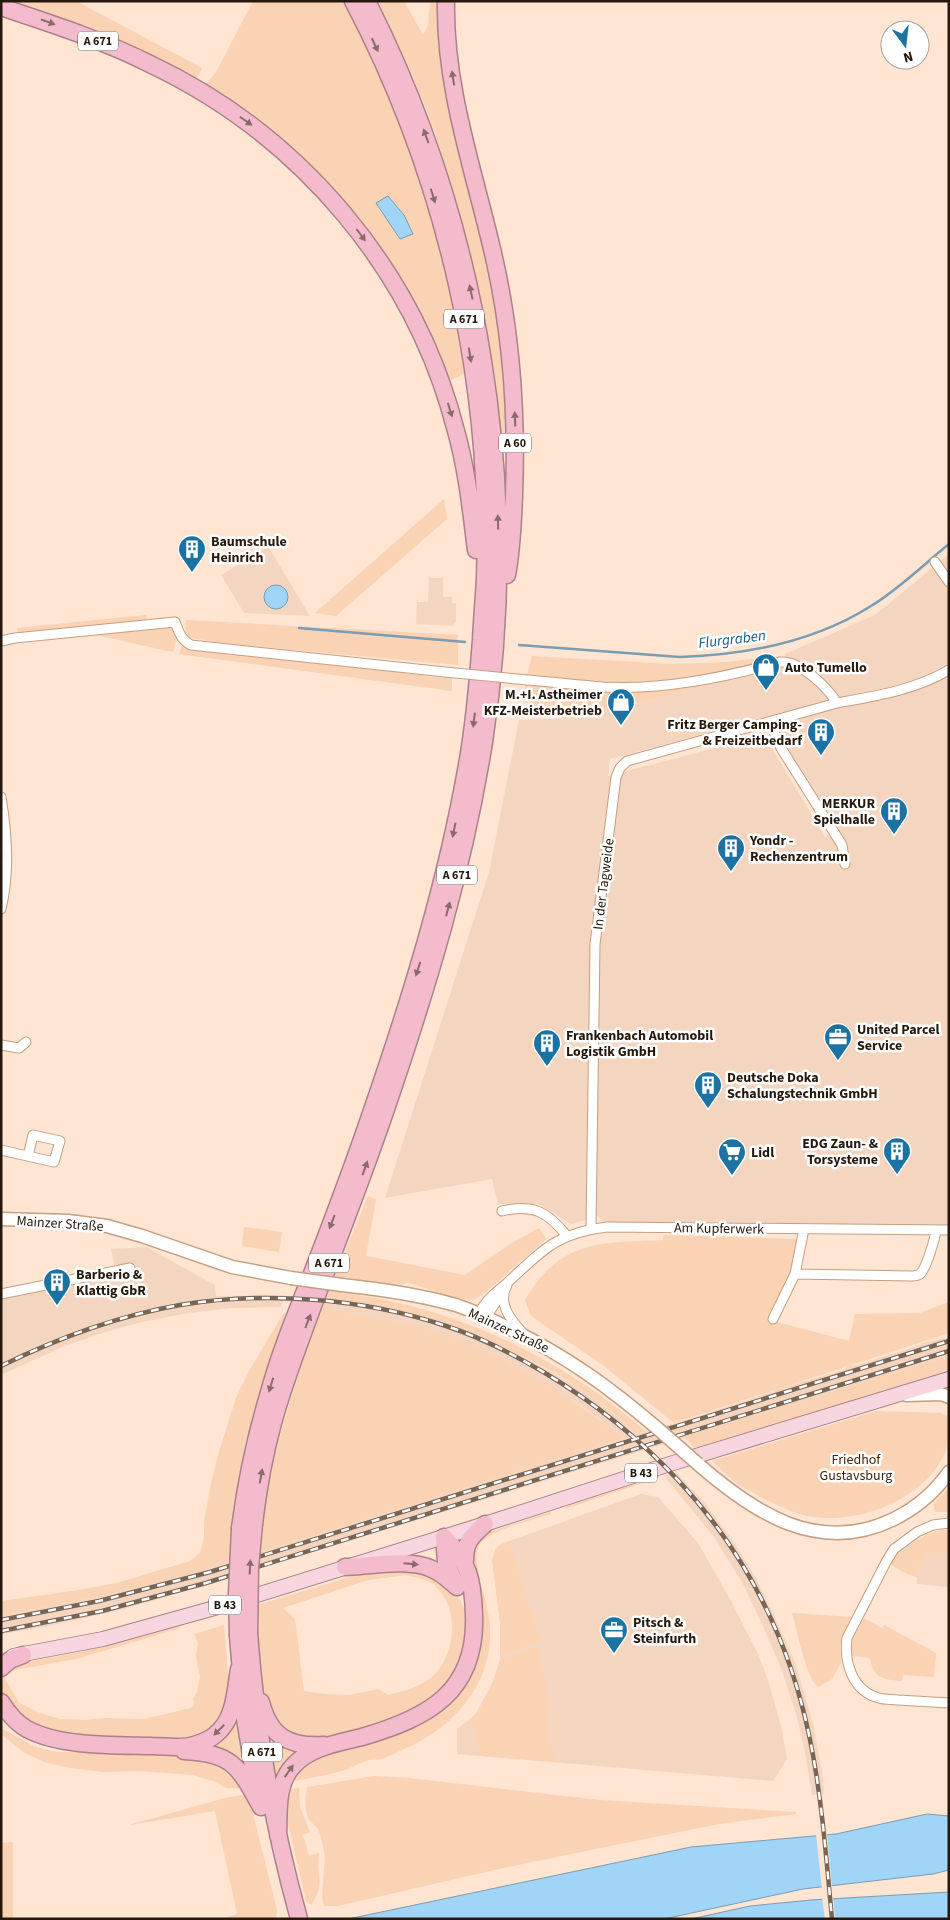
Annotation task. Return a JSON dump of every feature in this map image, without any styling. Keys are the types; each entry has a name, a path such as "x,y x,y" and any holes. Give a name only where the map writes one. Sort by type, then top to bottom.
{"highway":[{"name":"A 671","path":"292,1912 261,1807 249,1744 244,1635 237,1593 247,1526 254,1449 274,1376 368,1123 429,931 450,853 467,765 476,704 485,578 484,498 477,401 465,325 445,237 417,147 385,67 353,1"},
{"name":"A 60","path":"367,1 404,79 434,158 457,234 474,308 487,383 495,461 499,551 496,623"},
{"name":"A 60","path":"446,1 447,35 456,99 499,280 506,316 514,396 515,438 512,535 508,569 496,623"},
{"name":"A 671","path":"1,7 84,35 118,49 152,64 205,94 271,141 330,196 361,234 386,271 420,332 444,390 456,431 468,484 477,557 480,654"},
{"name":"A 671","path":"247,1526 280,1398 380,1126 420,1006 444,924 478,779 489,703 496,623"},
{"path":"278,1835 280,1793 287,1773 294,1764 309,1754 329,1745 384,1730 419,1715 446,1696 457,1684 470,1659 475,1634 472,1593 465,1561 465,1549 469,1539 485,1524"},
{"path":"444,1537 465,1561"},
{"path":"444,1537 446,1562 474,1618"},
{"path":"345,1567 419,1565 431,1568 457,1587"},
{"path":"1,1668 10,1660 23,1654"},
{"name":"A 671","path":"246,1668 292,1912"},
{"path":"246,1668 267,1720 275,1732 295,1744 308,1746 329,1745"},
{"path":"1,1702 10,1715 22,1726 42,1735 99,1744 187,1746 208,1740 227,1722 246,1668"},
{"path":"1,1723 26,1740 54,1749 196,1752 222,1758 234,1765 241,1773 261,1807"}],"main road":[{"name":"Mainzer Straße","path":"1,1219 68,1221 107,1226 232,1267 291,1278 415,1295 453,1304 479,1314 525,1336 582,1369 657,1428 725,1488 781,1522 808,1530 840,1533 874,1527 905,1514 922,1502 949,1472"},
{"name":"B 43","path":"1,1658 103,1639 218,1607 673,1463 949,1379"},
{"path":"894,1396 941,1394 949,1397"}],"street":[{"path":"936,562 949,582"},
{"path":"1,641 175,622 184,642 191,645 604,687 688,682 722,677 789,661 811,675 837,704"},
{"path":"773,655 780,662"},
{"name":"In der Tagweide","path":"591,1229 595,944 616,777 620,768 627,761 837,704 906,689 949,670"},
{"path":"770,722 781,748 842,845 846,864"},
{"path":"1,797 7,861 1,908"},
{"path":"1,1045 19,1048 26,1042"},
{"path":"1,1150 28,1156"},
{"path":"502,1211 530,1208 537,1210 551,1218 567,1236"},
{"name":"Am Kupferwerk","path":"479,1314 487,1300 538,1254 567,1236 591,1229 626,1227 949,1230"},
{"path":"773,1319 795,1274 804,1229"},
{"path":"795,1274 917,1275 922,1270 935,1238 936,1230"},
{"path":"1,1294 130,1268"},
{"name":"Am Kupferwerk","path":"479,1314 490,1311 508,1282"},
{"path":"503,1292 507,1315 525,1336"},
{"path":"949,1524 933,1525 917,1532 894,1549 847,1638 845,1651 849,1670 854,1680 866,1692 878,1698 949,1703"}],"shaded area":[{"path":"268,546 310,616 244,613 221,575"},
{"path":"949,554 949,1225 608,1222 603,1221 598,1216 571,1224 539,1204 498,1204 492,1179 385,1198 489,872 519,720 581,718 784,665 785,654 875,615","holes":["771,716 788,750 839,829 825,837 764,735 608,776 610,759"]},
{"path":"429,578 443,578 443,597 452,597 452,603 456,603 456,622 452,626 416,624 417,602 428,602"},
{"path":"146,1247 215,1285 216,1296 285,1295 281,1307 230,1308 183,1314 138,1323 60,1348 1,1375 1,1297 116,1273 111,1249"},
{"path":"336,1299 400,1310 446,1323 482,1336 517,1353 588,1393 636,1434 675,1424 922,1343 949,1337 949,1356 213,1583 124,1609 44,1627 1,1634 1,1616 120,1592 208,1569 624,1438 583,1407 511,1364 437,1333 399,1322 330,1310"},
{"path":"676,1472 703,1501 731,1538 756,1578 776,1619 796,1665 813,1724 824,1794 812,1795 796,1714 781,1668 762,1624 743,1584 714,1537 664,1476"},
{"path":"641,1494 658,1497 698,1543 730,1599 758,1654 768,1680 782,1730 787,1759 773,1781 457,1754 457,1729 475,1715 493,1681 500,1660 500,1621 492,1560 496,1548 501,1544"},
{"path":"949,1530 949,1587 917,1584 917,1577 907,1574 897,1554 927,1534"}],"green space":[{"path":"6,1 82,1 78,2 202,68 196,80"},
{"path":"253,1 343,1 401,128 424,194 446,275 464,374 447,382 391,266 205,85 216,72"},
{"path":"378,1 404,1 423,35 428,25 430,1 438,1 444,62 484,233 508,370 507,441 502,438 492,360 477,282 446,168 428,114 408,65"},
{"path":"444,499 447,519 336,616 315,613"},
{"path":"146,615 147,621 18,633 17,628"},
{"path":"186,620 458,635 458,665 229,644 185,637"},
{"path":"172,627 177,637 173,652 91,634"},
{"path":"182,646 452,679 452,691 179,654"},
{"path":"532,656 673,664 726,662 769,657 770,659 722,674 638,684 603,684 527,675"},
{"path":"784,665 581,718 562,718 523,701 526,685 622,690"},
{"path":"368,1196 376,1199 366,1256 465,1275 512,1243 539,1228 546,1239 486,1292 474,1300 458,1299 406,1282 405,1284 377,1284 346,1277 339,1293 381,1299 422,1309 463,1322 502,1339 541,1358 578,1380 645,1431 636,1434 604,1405 569,1381 519,1354 469,1332 418,1315 336,1299 331,1310 390,1320 430,1330 489,1353 518,1368 572,1401 624,1438 208,1569 120,1592 1,1616 1,1601 80,1590 120,1582 190,1561 200,1553 204,1538 204,1523 210,1488 236,1398 248,1373 283,1314 288,1313 246,1441 230,1531 263,1521 280,1437 305,1355 335,1275"},
{"path":"244,1227 282,1232 279,1252 242,1246"},
{"path":"664,1235 798,1239 790,1273 769,1320 849,1341 855,1314 920,1313 948,1302 949,1284 949,1333 674,1423 604,1366 531,1316 525,1300 539,1280 553,1265 568,1255 584,1248 601,1244 663,1240"},
{"path":"949,1356 949,1373 697,1450 684,1437"},
{"name":"Friedhof Gustavsburg","path":"877,1411 941,1413 949,1417 949,1438 939,1463 927,1479 910,1493 891,1504 870,1512 849,1517 827,1518 799,1514 771,1502 738,1484 712,1461"},
{"path":"657,1474 648,1481 565,1509 571,1503"},
{"path":"949,1488 949,1512 935,1512 933,1504"},
{"path":"550,1512 552,1514 502,1530 479,1545 477,1551 478,1570 488,1610 490,1640 487,1661 479,1681 469,1699 455,1715 421,1741 386,1757 368,1760 335,1773 289,1782 303,1762 415,1725 481,1639 482,1618 471,1568 473,1544 487,1533"},
{"path":"943,1530 949,1530 949,1554 925,1552 924,1564 918,1564 917,1577 889,1564 913,1542"},
{"path":"509,1541 541,1641 500,1655 500,1621 492,1560 496,1548"},
{"path":"418,1569 453,1591 466,1613 468,1624 457,1679 422,1710 332,1739 290,1738 267,1712 261,1688 255,1616 257,1605 370,1571","holes":["406,1575 434,1584 446,1600 450,1611 452,1622 450,1646 440,1668 433,1676 418,1686 388,1695 378,1689 350,1695 304,1691 295,1619 283,1608 368,1580"]},
{"path":"792,1613 853,1617 840,1645 841,1663 832,1679 818,1687 810,1674 802,1653"},
{"path":"864,1618 882,1628 884,1625 936,1653 934,1677 903,1675 902,1681 885,1679 880,1677 874,1670 870,1658 851,1656 853,1638"},
{"path":"224,1625 229,1684 224,1718 194,1741 94,1739 51,1732 22,1719 1,1695 1,1673 12,1665 76,1653 174,1627 181,1628 76,1659 8,1671 5,1679 19,1703 40,1713 60,1719 144,1719 191,1708 200,1677 196,1656 198,1643 194,1634"},
{"path":"537,1646 551,1707 545,1722 556,1762 481,1756 471,1718 481,1707 493,1683 500,1660"},
{"path":"237,1694 249,1775 210,1750"},
{"path":"263,1718 300,1749 277,1791"},
{"path":"1,1728 35,1747 57,1752 170,1753 223,1762 243,1788 226,1788 213,1781 193,1775 139,1771 104,1772 69,1768 44,1762 23,1752 1,1734"},
{"path":"374,1776 409,1778 599,1800 796,1812 796,1814 718,1824 503,1868 338,1906 324,1906 322,1894 325,1858 318,1829 310,1821 307,1813 305,1800 307,1787"},
{"path":"299,1788 300,1807 310,1832 303,1835 309,1856 319,1853 320,1880 316,1898 311,1905 306,1901 286,1815 287,1790"},
{"path":"248,1794 277,1910 276,1918 220,1919 237,1914 215,1811 129,1825 225,1798"},
{"path":"13,1842 13,1919 1,1919 1,1843"}],"water":[{"path":"388,196 404,215 413,234 400,239 376,203"},
{"path":"276,585 285,588 288,597 285,606 276,609 267,606 264,597 267,588"},
{"path":"927,1814 949,1816 949,1870 933,1874 803,1889 664,1919 348,1919 691,1847 836,1834"},
{"path":"949,1892 949,1919 691,1919 750,1906 811,1900"}],"pier":[{"path":"827,1832 832,1888 822,1890 816,1834"},
{"path":"822,1897 833,1897 835,1919 825,1919"}],"waterway":[{"name":"Flurgraben","path":"519,645 680,657 729,653 779,644 826,629 871,606 949,544"},
{"name":"Flurgraben","path":"299,628 465,642"}],"railway":[{"path":"1,1366 66,1337 133,1315 180,1305 212,1301 280,1298 348,1303 414,1316 459,1330 521,1359 581,1396 615,1422 678,1480 730,1546 753,1583 772,1621 799,1694 808,1731 825,1842 832,1919"},
{"path":"1,1620 99,1601 210,1572 949,1341"},
{"path":"1,1631 102,1611 206,1583 949,1351"}],"place":[{"name":"Baumschule Heinrich","path":"192,573"},
{"name":"Auto Tumello","path":"766,691"},
{"name":"M.+I. Astheimer KFZ-Meisterbetrieb","path":"621,726"},
{"name":"Fritz Berger Camping- & Freizeitbedarf","path":"821,756"},
{"name":"MERKUR Spielhalle","path":"894,835"},
{"name":"Yondr - Rechenzentrum","path":"731,872"},
{"name":"United Parcel Service","path":"838,1061"},
{"name":"Frankenbach Automobil Logistik GmbH","path":"547,1067"},
{"name":"Deutsche Doka Schalungstechnik GmbH","path":"708,1109"},
{"name":"EDG Zaun- & Torsysteme","path":"897,1175"},
{"name":"Lidl","path":"732,1176"},
{"name":"Barberio & Klattig GbR","path":"57,1306"},
{"name":"Pitsch & Steinfurth","path":"614,1654"}]}
